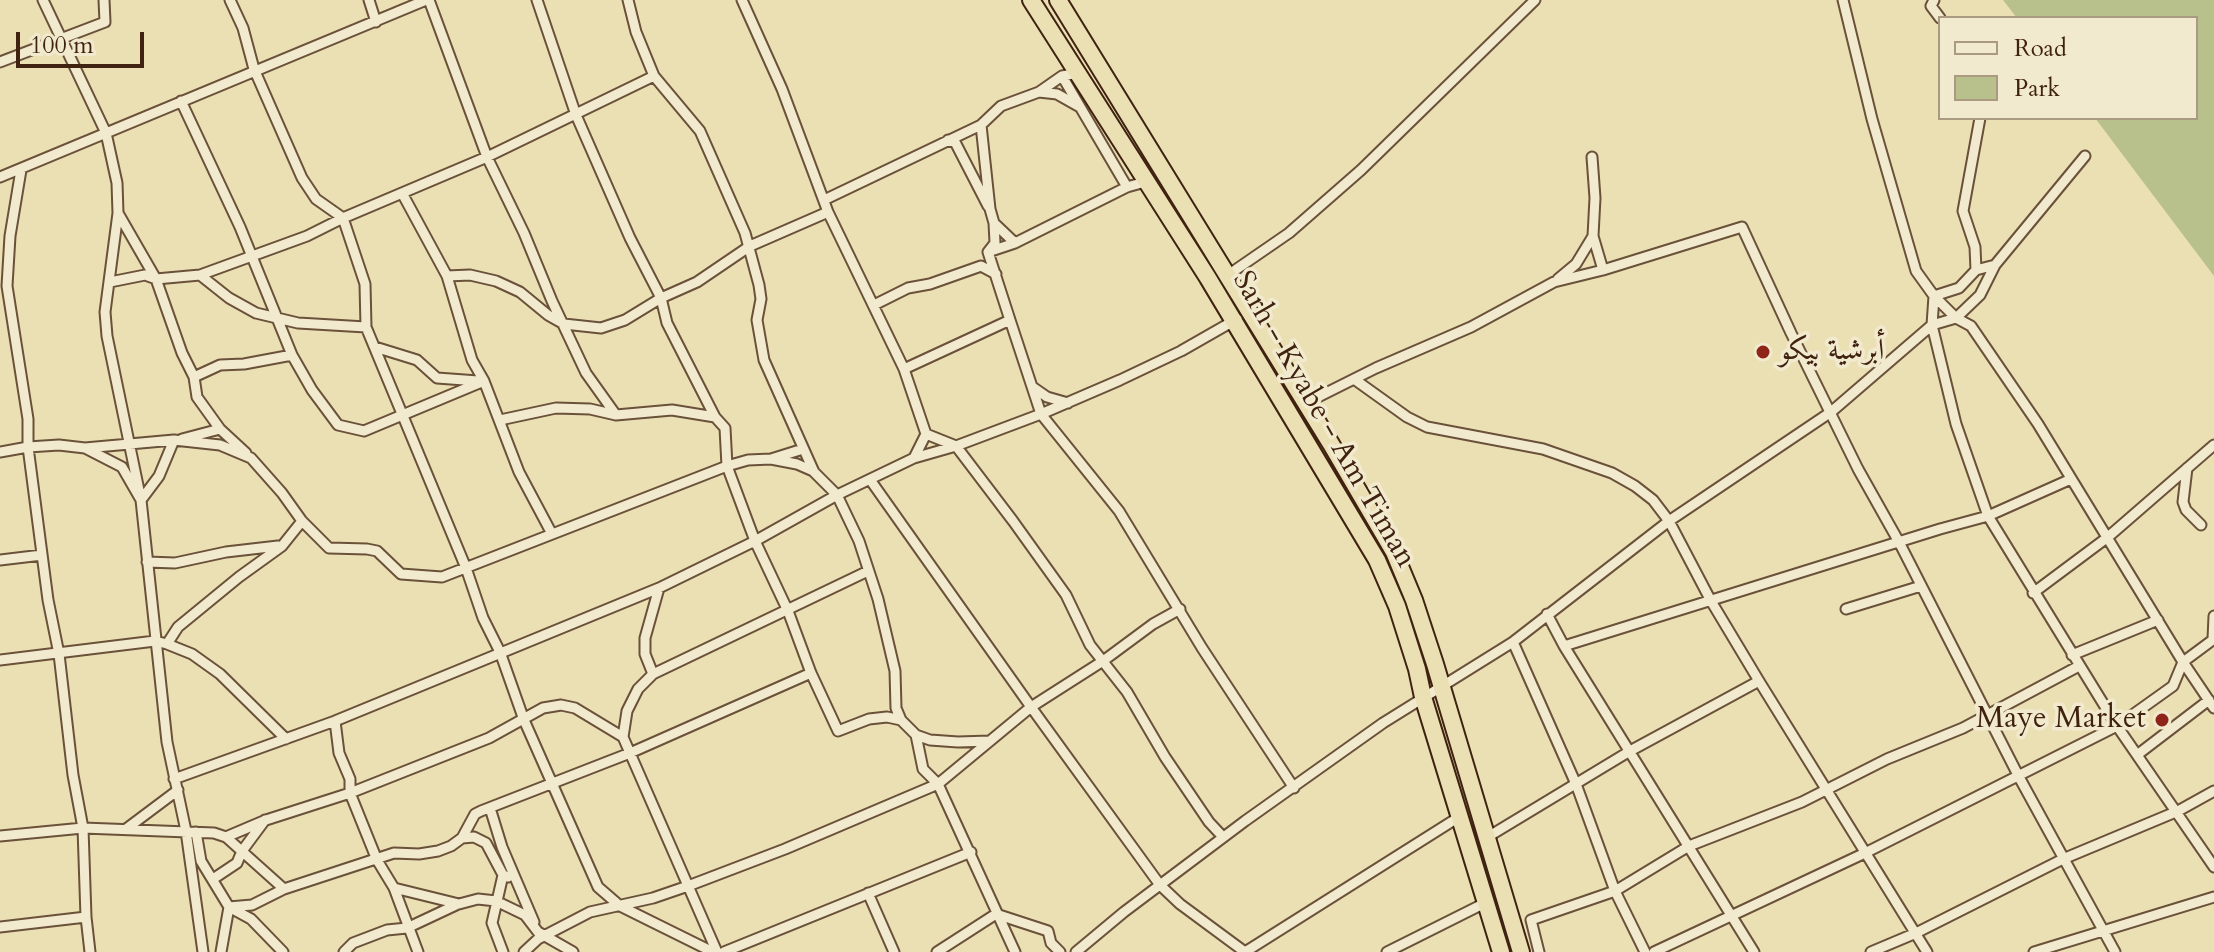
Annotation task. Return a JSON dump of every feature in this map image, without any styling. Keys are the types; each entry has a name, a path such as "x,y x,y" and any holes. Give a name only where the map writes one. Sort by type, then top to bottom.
{"highway":[{"name":"Sarh - Kyabe - Am Timan","path":"1031,0 1070,75 1145,182 1234,321 1316,453 1377,560 1397,606 1417,669 1501,952"},
{"name":"Sarh - Kyabe - Am Timan","path":"1058,0 1394,552 1414,600 1442,688 1521,952"}],"street":[{"path":"43,0 106,133 117,183 118,213 105,312 107,336 141,500 155,641 174,779 201,861 229,907 251,919 283,952"},
{"path":"0,62 105,22 104,0"},
{"path":"230,0 243,28 254,69 302,178 316,199 343,218 365,284 366,327 466,568 483,618 500,652 524,720 598,887 620,906 715,952"},
{"path":"369,0 376,22"},
{"path":"0,177 254,69 427,0 487,157 586,373 616,415"},
{"path":"537,0 576,115 630,238 661,298 667,323 715,417 725,428 727,466 755,541 838,731 869,719 887,717 901,720"},
{"path":"628,0 636,32 654,76 700,131 750,246 761,299 757,320 764,360 814,472 837,495 859,541 895,671 896,708 901,720 916,735 930,740 990,741"},
{"path":"742,0 782,89 828,212 904,369 926,434 914,458"},
{"path":"1228,275 1289,233 1361,170 1535,0"},
{"path":"1843,0 1872,119 1916,271 1934,296 1956,318 1971,326 2038,424 2208,700"},
{"path":"824,200 981,125 1001,106 1039,92 1070,75 1081,108 1127,187"},
{"path":"110,282 145,275 156,279 200,275 307,236 487,157 654,76"},
{"path":"1039,92 1057,94 1081,108"},
{"path":"181,101 213,166 280,320 292,355 312,390 338,425 364,431 484,381"},
{"path":"1976,270 1975,247 1963,211 1980,120"},
{"path":"981,125 994,223 995,243 988,252"},
{"path":"948,140 955,142 976,188 990,209"},
{"path":"1076,952 1223,837 1383,723 1513,642 1669,521 1831,412 1932,325 1956,318 1980,295 1995,265 2085,156"},
{"path":"1592,157 1595,198 1593,236 1603,270"},
{"path":"21,170 10,236 7,286 28,419 28,447 48,600 59,654 73,775 83,828 90,952"},
{"path":"988,252 1015,243 1127,187 1145,182"},
{"path":"402,193 447,276 472,360 484,381 519,472 552,534"},
{"path":"447,276 470,275 496,281 520,292 564,324 601,328 625,320 661,298 697,282 750,246 828,212"},
{"path":"118,213 156,279 182,353 194,377 197,397 220,429 251,458 302,521 329,548 377,551 401,574 442,577 748,460 771,459 797,464 814,472"},
{"path":"994,223 1015,243"},
{"path":"1554,282 1742,227 1858,469 1899,542 2019,777 2115,952"},
{"path":"1306,403 1471,327 1554,282 1576,264 1593,236"},
{"path":"988,252 1041,414 1119,511 1145,558 1294,788"},
{"path":"1934,296 1959,288 1976,270 1995,265"},
{"path":"874,305 908,288 930,284 981,266 996,274"},
{"path":"200,275 229,298 256,313 280,320 366,327"},
{"path":"1959,288 1980,295"},
{"path":"1934,296 1932,325 1956,424 1988,516 2117,726 2214,867"},
{"path":"174,779 335,721 659,588 914,458 956,446 1068,403 1181,351 1250,311"},
{"path":"904,369 1010,320"},
{"path":"375,347 417,360 437,378 484,381"},
{"path":"194,377 220,365 292,355"},
{"path":"1354,379 1407,417 1427,427 1543,449 1612,473 1653,500 1669,521 1711,601 1759,681 1927,952"},
{"path":"1032,386 1041,394 1068,403"},
{"path":"500,420 556,408 590,409 616,415 672,410 715,417"},
{"path":"174,440 220,429"},
{"path":"926,434 956,446 1066,595 1083,633 1127,692 1165,757 1209,822 1223,837"},
{"path":"0,452 28,447 59,445 85,448 174,440 220,445 251,458"},
{"path":"141,500 159,476 174,440"},
{"path":"2033,593 2108,537 2214,445"},
{"path":"85,448 122,467 141,500"},
{"path":"771,459 803,449"},
{"path":"2187,468 2183,502 2186,510 2201,525"},
{"path":"1564,646 1988,516 2071,479"},
{"path":"871,481 1160,885 1180,904 1245,952 1459,817"},
{"path":"167,644 178,627 282,546 302,521"},
{"path":"147,562 175,563 226,552 282,546"},
{"path":"0,560 42,555"},
{"path":"715,952 623,737 627,711 638,689 653,674 868,571"},
{"path":"1846,609 1921,586"},
{"path":"653,674 645,654 645,638 659,588"},
{"path":"524,952 542,934 596,910 688,886 938,784 1031,707 1180,609"},
{"path":"1547,614 1754,952"},
{"path":"1654,952 1865,853 2117,726 2173,686 2183,662 2214,639 2214,616"},
{"path":"2072,655 2158,620"},
{"path":"0,660 155,641 167,644 192,654 220,674 286,739"},
{"path":"1513,642 1576,784 1615,891 1645,952"},
{"path":"1539,952 1531,920 1615,891 1689,846 1774,815 1887,759 1963,728 2079,666"},
{"path":"462,838 475,814 552,781 630,753 811,673"},
{"path":"1486,838 1630,751 1759,681"},
{"path":"2137,755 2208,700 2214,685"},
{"path":"226,837 266,820 350,793 489,738 543,708 561,705 575,708 623,737"},
{"path":"887,717 896,708"},
{"path":"335,721 339,753 350,779 350,793 377,860 394,888 418,952"},
{"path":"916,735 923,769 938,784 1015,952"},
{"path":"125,830 178,790"},
{"path":"1871,952 1916,933 2063,859 2178,811 2214,791"},
{"path":"490,808 502,847 542,934"},
{"path":"213,879 237,863 242,851 266,820"},
{"path":"0,836 83,828 214,833 226,837 284,889"},
{"path":"191,832 203,952"},
{"path":"229,907 252,905 284,889 394,853 438,851 462,838 474,837 502,847"},
{"path":"486,843 500,871 518,881"},
{"path":"502,847 492,923 503,952"},
{"path":"724,952 971,852"},
{"path":"596,910 598,887"},
{"path":"394,888 459,904"},
{"path":"868,893 894,952"},
{"path":"2034,952 2214,897"},
{"path":"344,952 353,943 387,930 407,928 443,909 478,899 496,901 525,915 542,934 573,952"},
{"path":"1387,952 1485,903"},
{"path":"221,952 229,907"},
{"path":"937,952 996,914"},
{"path":"996,914 1048,931 1051,943 1060,952"},
{"path":"0,927 86,917"}],"green space":[{"path":"2003,0 2214,0 2214,276 2097,120 2198,120 2198,16 2015,16"}],"place":[{"name":"أبرشية بيكو","path":"1763,352"},
{"name":"Maye Market","path":"2162,720"}]}
